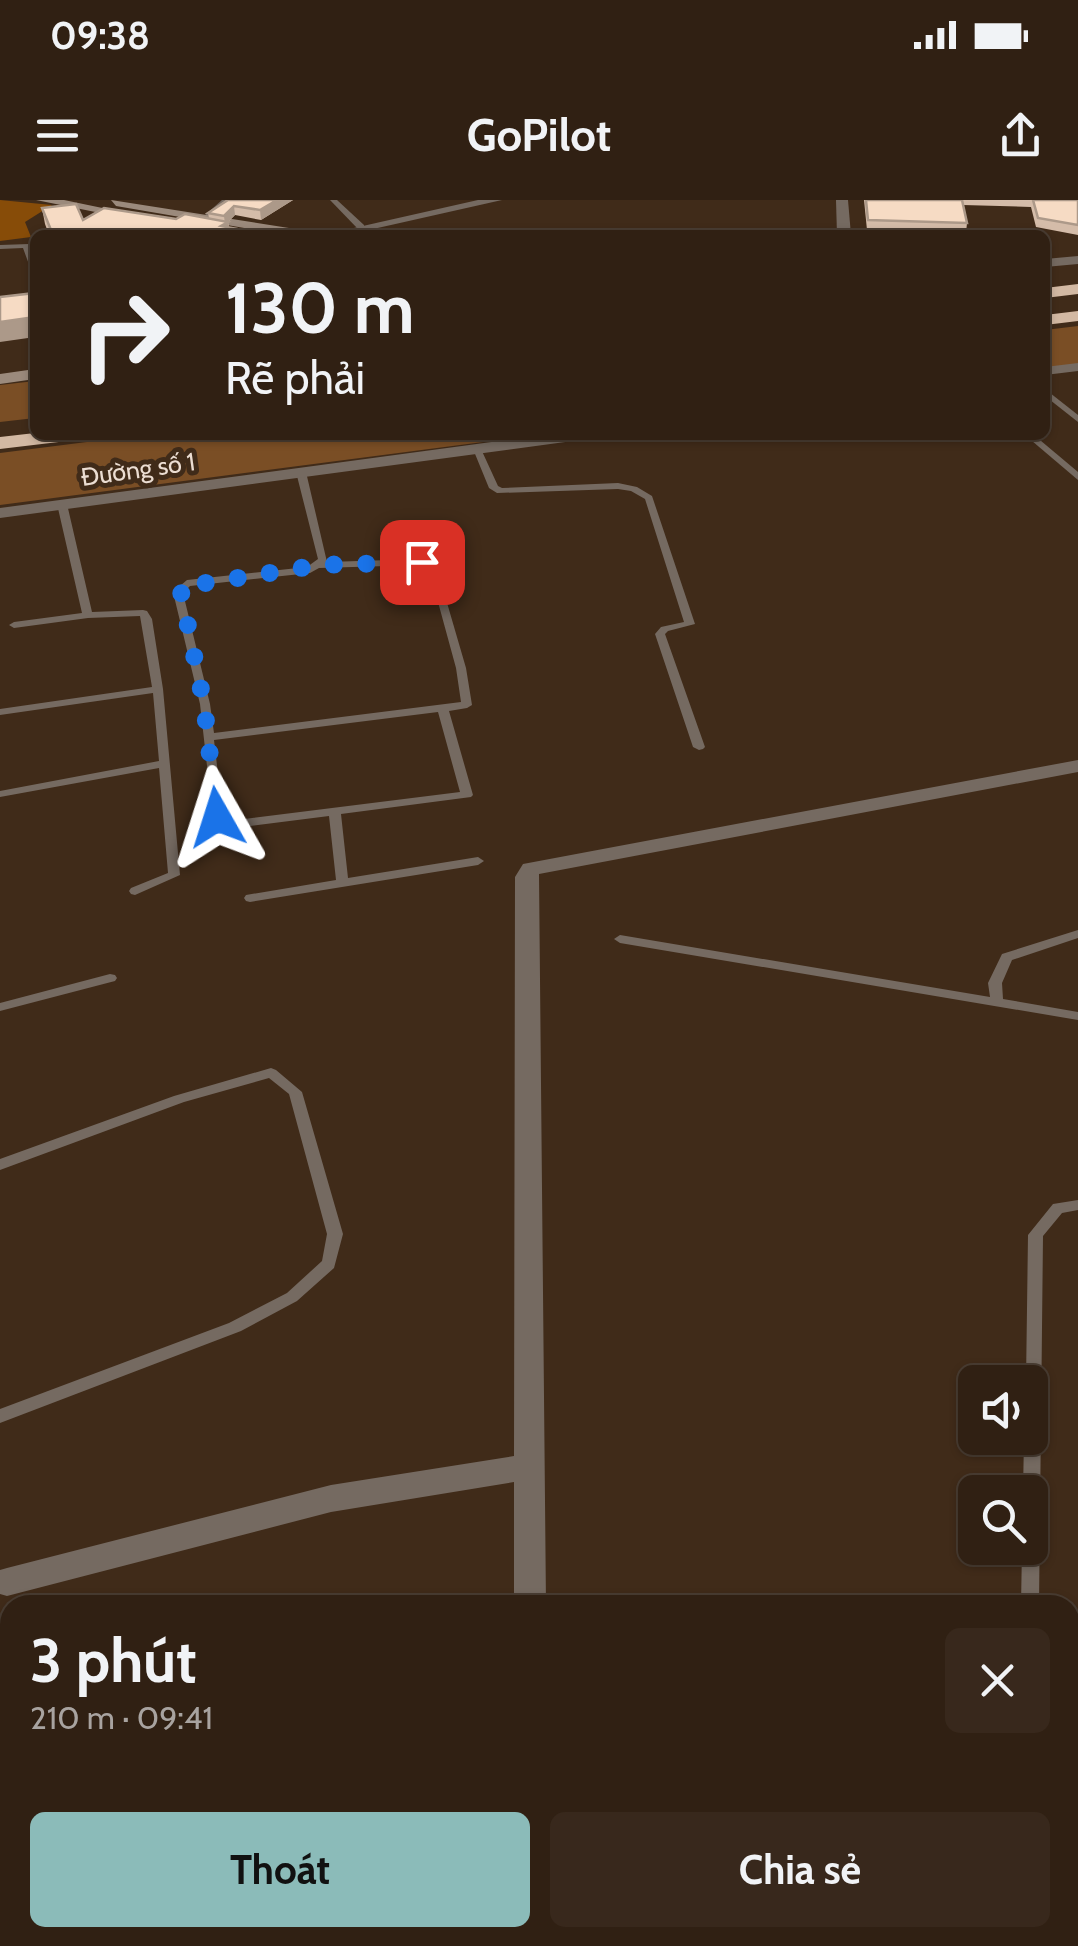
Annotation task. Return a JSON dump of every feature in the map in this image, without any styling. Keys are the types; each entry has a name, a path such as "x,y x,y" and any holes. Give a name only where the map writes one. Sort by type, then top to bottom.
{"highway":[{"path":"1050,293 1078,289"},
{"path":"1050,293 1078,298"},
{"path":"1050,310 1078,307"},
{"path":"1050,319 1078,316"},
{"path":"0,432 30,429"},
{"path":"0,444 30,440"}],"street":[{"path":"42,200 222,230"},
{"path":"102,200 278,230"},
{"path":"356,228 446,204 496,200"},
{"path":"842,200 844,230"},
{"path":"1050,370 1078,367"},
{"path":"0,379 30,375"},
{"name":"Đường số 1","path":"0,513 543,440"},
{"path":"530,1595 526,876 531,869 1078,766"},
{"path":"7,1582 332,1498 440,1475 529,1467"}],"lane":[{"path":"206,218 226,200"},
{"path":"333,200 356,228"},
{"path":"0,247 26,246 30,257"},
{"path":"1050,396 1078,419"},
{"path":"1035,440 1078,477"},
{"path":"476,449 494,488 500,491 618,486 649,498 690,624 665,629 660,634 699,747"},
{"path":"301,472 323,560 320,565"},
{"path":"62,504 88,615"},
{"path":"208,737 467,705 434,567 422,562 320,565 180,587 220,822 226,825 468,795 443,710"},
{"path":"14,625 88,615 142,613 147,619 158,689 174,875 135,890"},
{"path":"0,712 158,689"},
{"path":"0,794 165,762"},
{"path":"335,812 342,882"},
{"path":"250,898 478,861"},
{"path":"997,1002 996,983 1008,958 1078,934"},
{"path":"620,939 1078,1016"},
{"path":"0,1007 110,978"},
{"path":"0,1165 179,1099 272,1073 295,1092 335,1234 329,1264 292,1297 235,1327 0,1416"},
{"path":"1030,1595 1036,1234 1058,1208 1078,1205"}],"shaded area":[{"path":"0,200 52,205 25,222 30,237 0,241"},
{"path":"1078,326 1078,364 1050,368 1050,329"},
{"path":"30,382 30,419 0,422 0,385"},
{"path":"103,440 498,440 0,505 0,453"}],"building":[{"path":"228,200 277,200 260,210 234,206 224,216 208,213"},
{"path":"866,200 962,200 967,223 868,220"},
{"path":"1033,200 1078,200 1078,225 1038,218"},
{"path":"76,204 83,220 104,208 176,219 185,214 228,222 221,226 238,230 51,230 42,208"},
{"path":"30,294 30,318 0,322 0,297"}],"route":[{"path":"217,817 204,704 180,587 187,583 310,570 320,565 422,562"}]}
